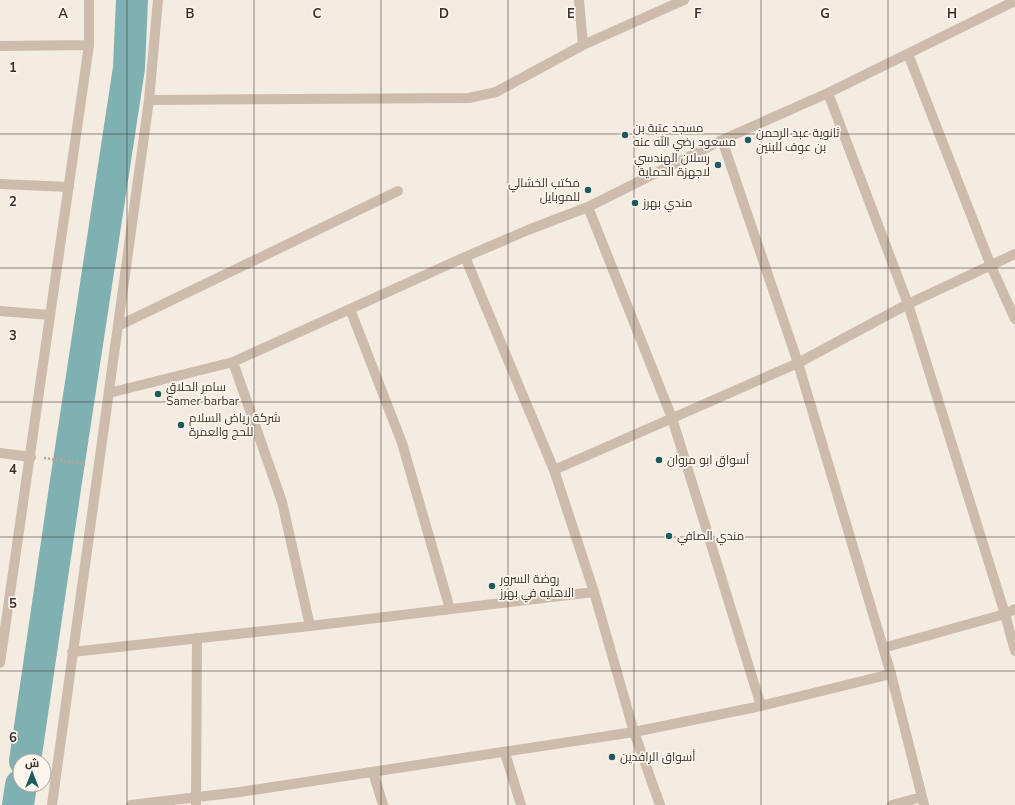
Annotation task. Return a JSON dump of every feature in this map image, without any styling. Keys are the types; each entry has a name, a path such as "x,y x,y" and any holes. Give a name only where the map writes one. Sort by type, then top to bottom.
{"street":[{"path":"0,663 31,457 89,45 89,0"},
{"path":"52,805 149,100 158,0"},
{"path":"579,0 583,45"},
{"path":"149,100 469,98 496,92 583,45 684,0"},
{"path":"109,393 233,362 465,257 528,230 588,207 722,140 828,93 1015,1"},
{"path":"0,46 89,45"},
{"path":"908,54 991,266 1015,319"},
{"path":"828,93 908,304 1005,614 1015,651"},
{"path":"722,140 798,362 891,674 923,801 892,805"},
{"path":"0,184 69,188"},
{"path":"118,326 398,191"},
{"path":"588,207 672,418 761,706"},
{"path":"554,470 798,362 908,304 1015,254"},
{"path":"465,257 554,470 594,592 634,732 660,805"},
{"path":"350,309 402,443 450,610"},
{"path":"0,311 50,315"},
{"path":"233,362 282,502 310,626"},
{"path":"0,453 31,457"},
{"path":"72,652 450,610 594,592"},
{"path":"883,648 1005,614 1015,609"},
{"path":"196,801 197,638"},
{"path":"131,805 196,801 634,732 761,706 891,674"},
{"path":"505,753 521,805"},
{"path":"373,772 383,805"}],"path":[{"path":"31,457 99,466"}],"waterway":[{"path":"26,753 129,68 132,0"},
{"path":"18,805 20,793"}],"place":[{"name":"مسجد عتبة بن مسعود رضي الله عنه","path":"625,135"},
{"name":"ثانوية عبد الرحمن بن عوف للبنين","path":"748,140"},
{"name":"رسلان الهندسي لاجهزة الحماية","path":"718,165"},
{"name":"مكتب الخشالي للموبايل","path":"588,190"},
{"name":"مندي بهرز","path":"635,203"},
{"name":"سامر الحلاق Samer barbar","path":"158,394"},
{"name":"شركة رياض السلام للحج والعمرة","path":"181,425"},
{"name":"أسواق ابو مروان","path":"659,460"},
{"name":"مندي الصافي","path":"669,536"},
{"name":"روضة السرور الاهليه في بهرز","path":"492,586"},
{"name":"أسواق الرافدين","path":"612,757"}]}
